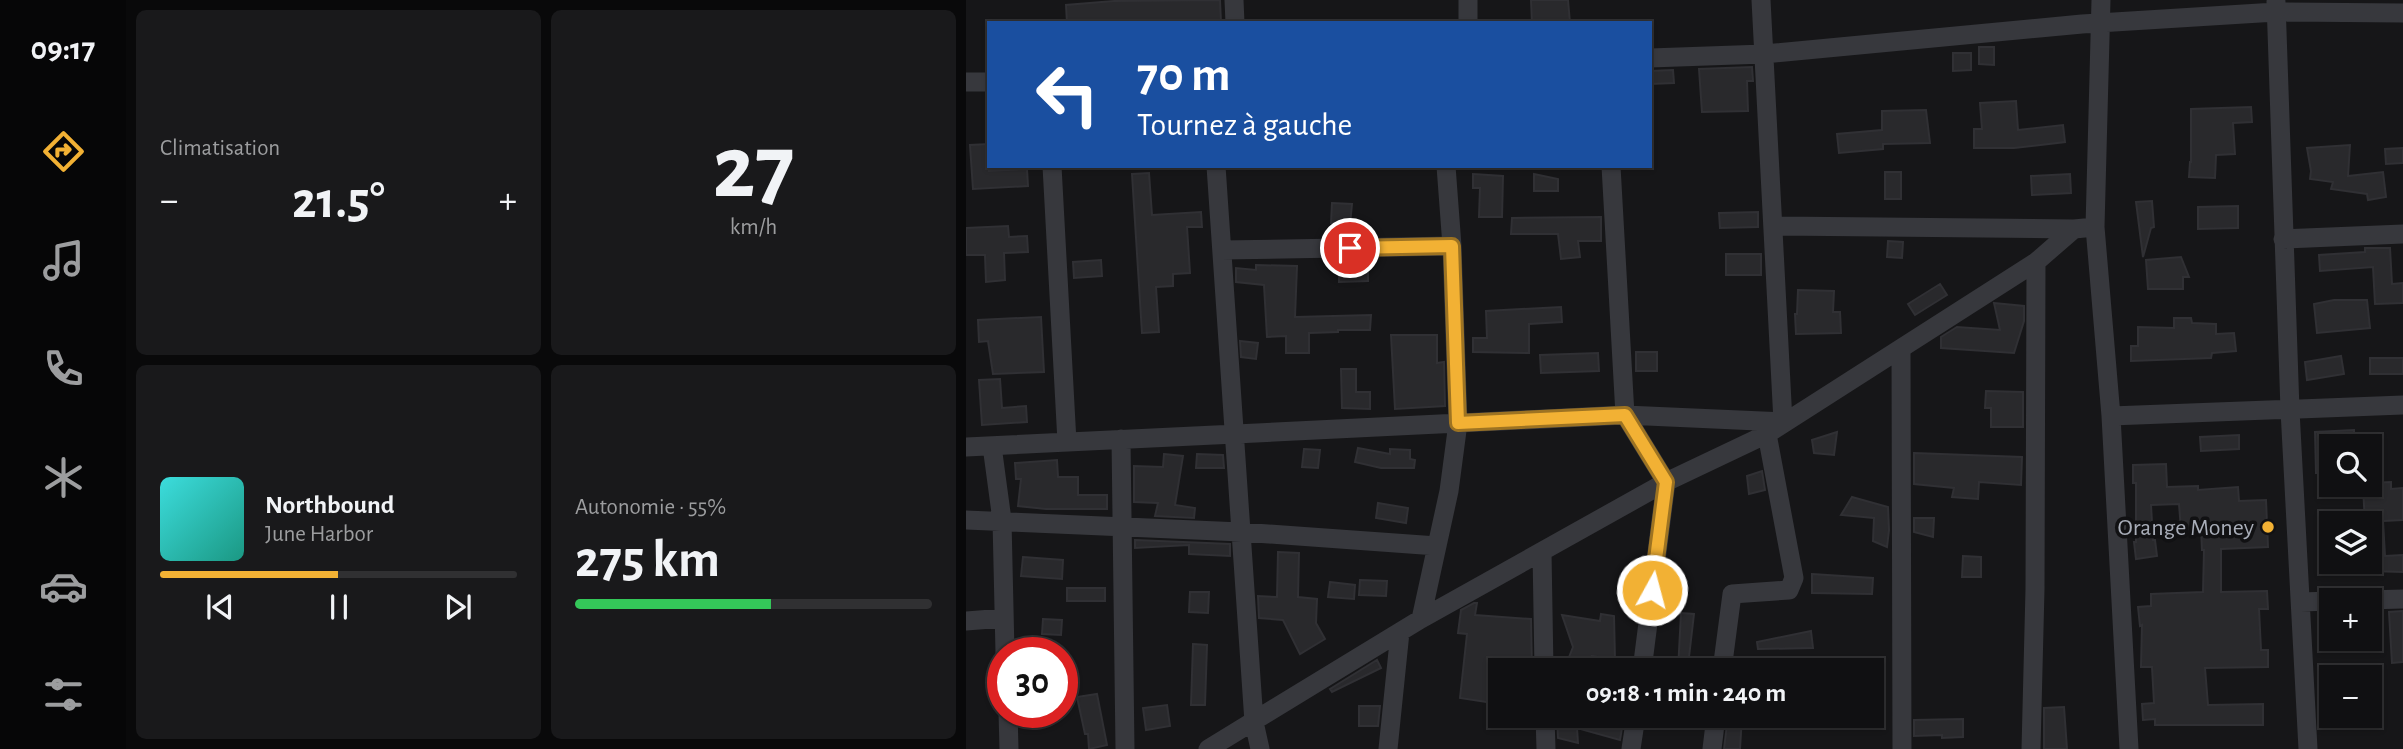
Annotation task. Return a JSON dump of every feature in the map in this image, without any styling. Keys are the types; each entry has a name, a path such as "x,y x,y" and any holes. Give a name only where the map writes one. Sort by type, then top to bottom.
{"street":[{"path":"1234,0 1235,21"},
{"path":"1468,0 1468,21"},
{"path":"1724,658 1732,594 1789,590 1794,578 1775,428 1774,226 1761,0"},
{"path":"2101,0 2095,227 2111,416 2129,749"},
{"path":"1652,58 1764,54 2276,6 2403,13"},
{"path":"2276,6 2290,410 2308,749"},
{"path":"966,82 987,82"},
{"path":"1052,168 1066,442"},
{"path":"1216,168 1254,722 1260,749"},
{"path":"1421,619 1449,491 1458,423 1452,246 1446,168"},
{"path":"1611,168 1625,415 1666,482 1644,658"},
{"path":"1774,226 2095,227"},
{"path":"1208,749 1421,619 1666,482 1775,428 1901,350 2036,261 2074,229"},
{"path":"2284,240 2403,234"},
{"path":"1222,250 1452,246"},
{"path":"2031,749 2035,589 2036,261"},
{"path":"1901,350 1902,749"},
{"path":"2111,416 2403,405"},
{"path":"966,447 1625,415 1775,428"},
{"path":"1121,439 1125,749"},
{"path":"992,446 1002,520 1005,637"},
{"path":"966,520 1241,532 1437,546"},
{"path":"1542,552 1544,658"},
{"path":"2382,600 2403,599"},
{"path":"2301,602 2319,601"},
{"path":"966,621 1004,618"},
{"path":"1388,749 1401,632"},
{"path":"1008,728 1009,749"},
{"path":"1545,728 1546,749"},
{"path":"1632,749 1635,728"},
{"path":"1712,749 1715,728"}],"building":[{"path":"1220,0 1221,21 1067,21 1066,5 1114,1"},
{"path":"1531,0 1568,0 1570,21 1532,21"},
{"path":"1979,47 1994,47 1994,65 1979,64"},
{"path":"1953,53 1971,53 1971,70 1953,71"},
{"path":"1752,67 1753,81 1747,81 1748,111 1702,112 1699,69"},
{"path":"1673,70 1674,83 1652,84 1652,71"},
{"path":"2016,101 2018,130 2063,125 2065,142 2014,148 1974,148 1974,129 1982,129 1980,103"},
{"path":"2251,107 2252,122 2233,123 2235,154 2216,155 2215,178 2189,177 2191,109"},
{"path":"1926,110 1930,143 1883,144 1883,149 1839,153 1837,134 1882,130 1882,111"},
{"path":"987,144 989,171 1027,169 1028,186 973,189 970,145"},
{"path":"2350,145 2348,176 2383,172 2386,197 2368,200 2367,194 2331,189 2333,182 2310,179 2307,148"},
{"path":"2403,148 2403,163 2386,164 2385,149"},
{"path":"1885,172 1901,172 1901,199 1885,199"},
{"path":"1149,173 1152,215 1201,212 1202,227 1187,227 1190,273 1173,274 1173,286 1156,287 1159,332 1142,333 1132,174"},
{"path":"1473,174 1503,176 1502,217 1479,217 1480,188 1473,188"},
{"path":"1534,174 1558,179 1558,191 1534,191"},
{"path":"2070,174 2071,193 2032,195 2031,176"},
{"path":"2152,201 2154,227 2151,228 2143,257 2136,202"},
{"path":"1332,203 1352,204 1350,225 1331,223"},
{"path":"2238,206 2238,228 2198,229 2198,207"},
{"path":"1758,212 1758,227 1720,228 1719,213"},
{"path":"1601,217 1601,241 1578,241 1580,257 1561,259 1558,234 1511,234 1512,218"},
{"path":"1008,226 1009,237 1027,236 1028,252 1004,253 1005,280 986,282 985,255 966,255 966,228"},
{"path":"1888,241 1903,242 1902,258 1887,257"},
{"path":"2365,248 2390,248 2392,284 2403,283 2403,303 2375,304 2373,267 2320,271 2319,255 2365,252"},
{"path":"1726,254 1761,254 1761,275 1726,275"},
{"path":"2181,257 2189,277 2183,277 2183,289 2148,289 2146,260"},
{"path":"1101,260 1102,276 1074,278 1073,262"},
{"path":"1256,265 1297,266 1295,317 1371,315 1370,330 1309,333 1309,353 1286,353 1286,336 1267,337 1264,285 1236,282 1236,268 1256,270"},
{"path":"1339,265 1368,265 1368,281 1339,282"},
{"path":"1940,284 1947,295 1915,315 1908,304"},
{"path":"1798,290 1834,291 1833,312 1840,312 1841,333 1796,334"},
{"path":"2334,300 2367,300 2370,328 2317,333 2314,304"},
{"path":"1994,303 2024,306 2024,321 2014,353 1941,348 1941,337 1957,327 2000,330"},
{"path":"1561,307 1562,322 1529,324 1529,353 1473,352 1473,338 1487,338 1486,311"},
{"path":"1041,317 1044,372 993,374 988,341 979,342 978,320"},
{"path":"2174,318 2191,318 2192,323 2216,324 2216,334 2234,333 2236,351 2212,353 2211,358 2131,361 2131,346 2138,346 2138,327 2174,328"},
{"path":"1391,335 1437,335 1437,363 1444,362 1445,406 1395,409"},
{"path":"1240,341 1258,343 1256,359 1241,357"},
{"path":"1636,352 1657,352 1657,371 1636,371"},
{"path":"1598,353 1599,371 1541,373 1540,355"},
{"path":"2341,356 2344,374 2307,380 2305,362"},
{"path":"2370,358 2403,358 2403,374 2370,374"},
{"path":"1341,369 1356,369 1356,392 1370,392 1370,409 1342,408"},
{"path":"1000,379 1002,408 1026,406 1027,422 982,425 979,380"},
{"path":"1986,391 2023,392 2023,427 1991,427 1991,408 1985,408"},
{"path":"2354,430 2354,434 2319,434 2319,473 2316,473 2315,432"},
{"path":"1837,432 1834,455 1814,453 1812,440"},
{"path":"2239,435 2239,449 2201,451 2200,437"},
{"path":"1358,448 1390,454 1390,449 1410,450 1410,459 1415,460 1414,468 1381,468 1355,462"},
{"path":"1304,449 1320,450 1318,468 1302,467"},
{"path":"1914,453 2022,457 2021,485 1979,482 1978,499 1952,497 1954,488 1914,484"},
{"path":"1164,454 1183,456 1175,505 1195,508 1194,518 1155,516 1158,503 1134,502 1134,466 1163,467"},
{"path":"1197,454 1223,455 1224,468 1196,468"},
{"path":"1057,460 1058,477 1078,477 1078,495 1107,495 1107,509 1018,506 1021,479 1016,479 1015,463"},
{"path":"2166,464 2167,487 2198,486 2198,490 2238,487 2239,501 2266,500 2268,547 2221,549 2221,592 2267,591 2268,609 2259,609 2261,650 2268,650 2268,667 2205,668 2208,705 2263,704 2263,725 2155,725 2155,719 2143,720 2142,704 2154,703 2152,667 2141,667 2142,625 2140,626 2138,607 2151,606 2151,594 2203,592 2204,550 2201,528 2181,530 2179,504 2151,505 2153,540 2157,556 2136,559 2136,483 2133,483 2133,465"},
{"path":"1762,471 1765,490 1749,494 1747,476"},
{"path":"2382,482 2391,482 2391,489 2403,488 2403,520 2383,521 2385,556 2403,555 2403,572 2382,571 2382,511 2364,511 2364,497 2382,497"},
{"path":"1852,497 1888,507 1887,547 1873,541 1874,518 1841,515"},
{"path":"1378,503 1408,508 1406,523 1376,518"},
{"path":"1914,518 1934,518 1933,537 1914,532"},
{"path":"1135,540 1230,544 1230,556 1189,554 1189,545 1135,548"},
{"path":"1278,552 1299,553 1298,597 1317,599 1316,623 1325,639 1300,654 1283,620 1259,618 1258,596 1277,597"},
{"path":"1963,556 1981,557 1981,577 1962,577"},
{"path":"1023,557 1063,560 1062,579 1021,576"},
{"path":"1812,574 1873,578 1872,594 1812,593"},
{"path":"1360,580 1387,581 1386,596 1359,595"},
{"path":"1330,582 1355,585 1354,599 1328,597"},
{"path":"1067,588 1105,588 1105,601 1067,601"},
{"path":"1190,592 1209,592 1208,613 1189,612"},
{"path":"1477,603 1475,615 1531,619 1532,658 1488,658 1488,702 1460,698 1467,634 1458,633 1461,610"},
{"path":"2403,611 2403,662 2392,663 2389,612"},
{"path":"1681,613 1694,614 1690,658 1679,658"},
{"path":"1601,614 1614,616 1615,658 1569,658 1573,647 1562,615 1600,621"},
{"path":"1043,619 1062,620 1061,635 1042,634"},
{"path":"1811,631 1813,648 1758,649 1757,642"},
{"path":"1193,644 1207,645 1205,705 1191,705"},
{"path":"1377,660 1381,668 1332,692 1330,689"},
{"path":"1097,694 1107,745 1089,749 1088,734 1085,734 1078,697"},
{"path":"1167,705 1170,726 1146,730 1143,708"},
{"path":"1359,706 1380,706 1378,726 1359,726"},
{"path":"2064,707 2067,749 2044,749 2044,708"},
{"path":"1963,719 1963,737 1914,736 1914,720"},
{"path":"1558,728 1577,728 1578,743 1558,738"},
{"path":"1577,728 1622,728 1620,740"},
{"path":"1727,728 1741,728 1740,749 1724,749"}],"place":[{"name":"Orange Money","path":"2268,527"}],"route":[{"path":"1350,248 1452,246 1458,423 1625,415 1666,482 1652,590"}]}
